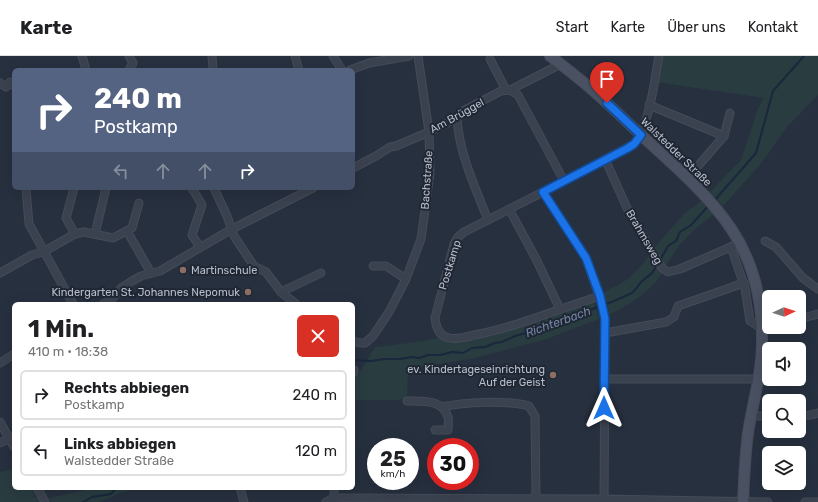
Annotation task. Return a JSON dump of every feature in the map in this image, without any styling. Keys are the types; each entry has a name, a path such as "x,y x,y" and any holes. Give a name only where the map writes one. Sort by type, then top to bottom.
{"main road":[{"name":"Walstedder Straße","path":"550,56 607,103 712,203 731,227 736,245 750,265 757,286 762,312"},
{"name":"Walstedder Straße","path":"743,502 745,466 751,416 764,334"}],"street":[{"path":"82,56 85,68"},
{"path":"129,56 133,63 130,68"},
{"path":"212,56 213,68"},
{"path":"295,56 298,68"},
{"path":"333,56 341,68"},
{"path":"353,68 367,59 406,56"},
{"name":"Bachstraße","path":"355,342 362,344 367,342 373,336 389,312 406,279 421,239 430,172 429,132 418,56"},
{"path":"641,135 659,56"},
{"path":"490,59 508,90 518,95 564,181"},
{"name":"Am Brüggel","path":"355,167 390,147 396,146 429,132 457,118 461,112 561,64"},
{"path":"0,83 6,87 10,82 12,84"},
{"path":"649,105 724,136"},
{"path":"698,166 724,136 730,113"},
{"path":"457,118 460,142 470,175 488,220"},
{"name":"Postkamp","path":"600,297 503,328 455,339 449,338 440,333 435,324 435,318 454,244 458,237 464,232 628,148 634,144 641,135"},
{"name":"Brahmsweg","path":"605,159 628,208 662,268 666,271 671,272 736,245"},
{"path":"26,190 29,224 43,252 72,302"},
{"path":"73,190 66,218 75,234"},
{"path":"95,234 106,190"},
{"path":"193,190 202,205 192,235 200,248"},
{"path":"215,190 234,236 254,266 266,272 282,292 294,302"},
{"path":"106,302 113,298 121,288 141,276 160,271 232,230 309,190"},
{"path":"543,192 586,258 604,312 604,501"},
{"path":"0,273 32,255 43,252 75,234 84,232 113,238 127,231 132,228 139,203"},
{"path":"509,209 536,259 560,309"},
{"path":"127,231 152,273"},
{"path":"765,241 776,247 803,278 818,290"},
{"name":"Walstedder Straße","path":"736,245 750,321 755,325 762,326"},
{"path":"373,266 386,266 406,279"},
{"path":"282,292 321,273"},
{"path":"605,334 666,322 674,317 678,306 744,283"},
{"path":"806,317 818,314"},
{"path":"0,363 12,355"},
{"path":"605,379 758,379"},
{"path":"407,401 431,401 441,407 448,418 448,430 435,430"},
{"path":"441,407 457,403 518,403 529,406 535,416 536,499"},
{"path":"806,415 818,413"},
{"path":"751,416 762,416"},
{"path":"0,422 12,444"},
{"path":"0,443 9,439"},
{"path":"38,490 45,502"},
{"path":"241,490 244,502"},
{"path":"326,502 334,500 536,499 768,502"},
{"path":"805,502 818,502"}],"green space":[{"path":"661,56 818,56 818,95 787,127 759,166 723,206 710,192 741,160 758,108 764,98 656,82"},
{"path":"701,201 714,214 695,229 679,245 665,267 654,248 684,214"},
{"path":"650,254 662,273 652,286 638,298 608,315 609,310 603,293 628,279 643,264"},
{"path":"594,301 599,319 547,339 475,358 408,369 407,399 355,400 356,372 360,372 375,347 439,338 451,342 471,340 542,320"},
{"path":"12,469 12,490 32,490 35,496 29,496 36,497 39,502 0,502 0,472"},
{"path":"128,490 99,502 51,502 49,498 82,491"}],"waterway":[{"name":"Richterbach","path":"714,201 756,153 773,91 804,56"},
{"name":"Richterbach","path":"660,260 668,246 676,241 680,232 691,225 709,205"},
{"name":"Richterbach","path":"355,360 371,361 411,357 419,358 428,355 440,355 452,352 463,353 472,348 485,347 502,342 515,336 554,325 563,320 632,293 641,282 652,273 658,264"},
{"name":"Richterbach","path":"83,502 92,497 111,494 114,490"}],"place":[{"name":"Martinschule","path":"183,270"},
{"name":"Kindergarten St. Johannes Nepomuk","path":"248,292"},
{"name":"ev. Kindertageseinrichtung Auf der Geist","path":"553,375"}],"route":[{"path":"604,408 605,319 600,296 586,258 543,192 628,148 634,144 641,135 607,103"}]}
